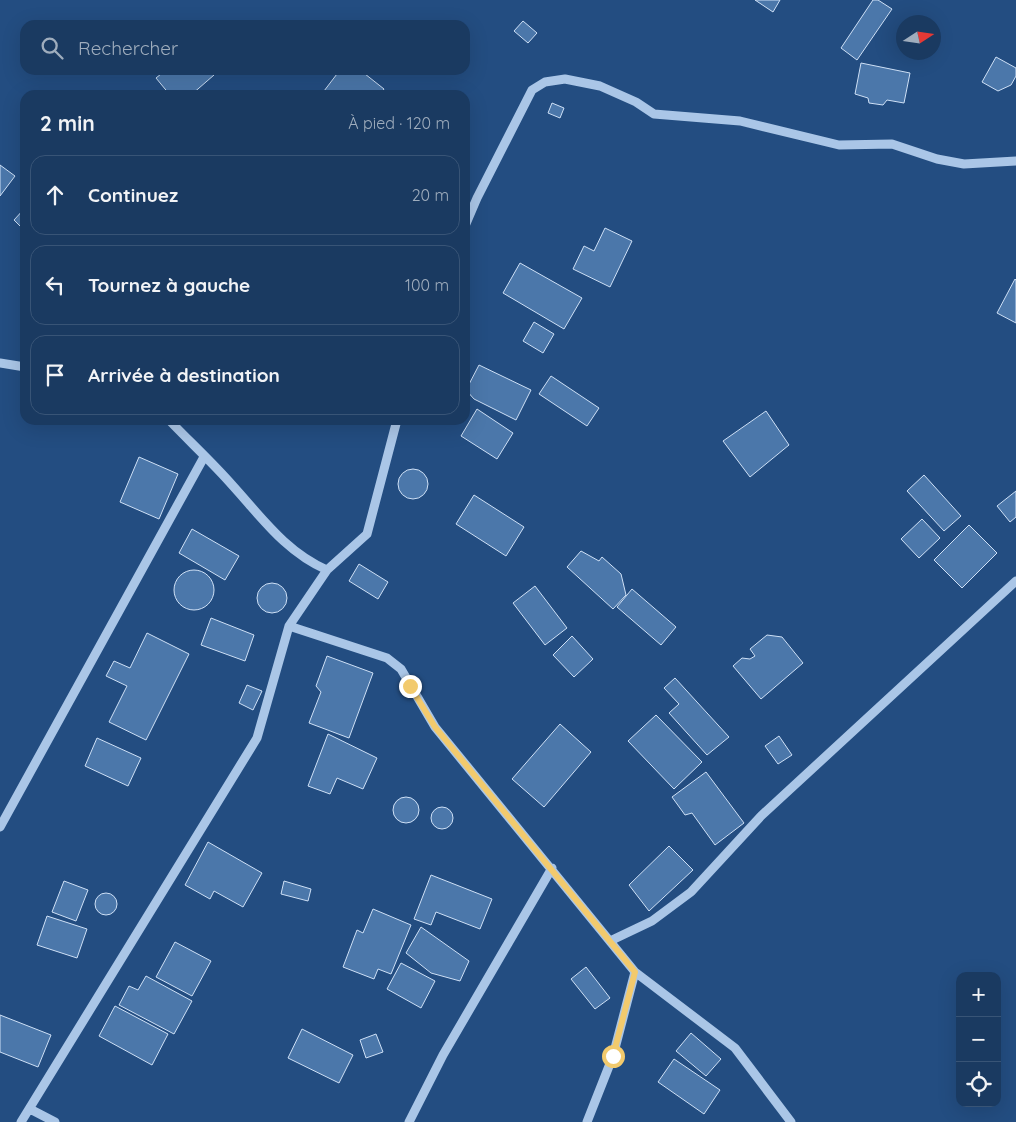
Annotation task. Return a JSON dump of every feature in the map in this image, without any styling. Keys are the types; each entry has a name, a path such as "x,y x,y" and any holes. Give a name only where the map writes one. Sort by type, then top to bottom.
{"street":[{"path":"470,214 532,90 545,82 564,79 600,86 636,102 654,114 740,122 839,145 892,144 937,159 964,164 1016,161"},
{"path":"0,363 20,366"},
{"path":"173,425 233,485 282,541 310,562 327,570"},
{"path":"21,1122 257,738 289,626 327,570 367,534 396,425"},
{"path":"0,827 204,456"},
{"path":"610,941 652,921 691,892 761,816 1016,581"},
{"path":"289,626 387,658 400,669 435,727 635,972 735,1048 791,1122"},
{"path":"409,1122 443,1055 552,868"},
{"path":"587,1122 613,1056 635,972"},
{"path":"30,1109 54,1122"}],"building":[{"path":"755,0 780,0 773,12"},
{"path":"873,0 878,0 892,9 857,60 841,48"},
{"path":"523,21 537,33 528,43 514,31"},
{"path":"996,57 1016,68 1016,76 1011,85 998,91 982,82"},
{"path":"861,63 910,73 904,103 887,100 883,105 869,103 868,98 855,94"},
{"path":"160,75 214,75 197,90 166,90 156,78"},
{"path":"336,75 366,75 384,89 383,90 325,90"},
{"path":"552,103 564,108 560,118 548,113"},
{"path":"0,165 15,176 0,196"},
{"path":"20,213 20,226 14,220"},
{"path":"605,228 632,241 610,287 573,269 584,246 594,251"},
{"path":"520,263 582,298 564,329 503,293"},
{"path":"1016,280 1016,323 997,313"},
{"path":"534,322 554,334 543,353 523,341"},
{"path":"479,365 531,390 516,420 474,399 470,394 470,382"},
{"path":"551,376 599,408 587,426 539,394"},
{"path":"477,409 513,433 497,459 461,436 468,425 470,425 470,421"},
{"path":"766,411 789,445 750,477 723,441"},
{"path":"139,457 178,474 159,519 120,502"},
{"path":"413,469 424,473 428,484 424,495 413,499 402,495 398,484 402,473"},
{"path":"924,475 961,516 944,531 907,491"},
{"path":"1016,491 1016,517 1010,522 997,506"},
{"path":"474,495 524,527 506,556 456,524"},
{"path":"922,519 940,538 919,558 901,539"},
{"path":"969,525 997,553 962,588 934,560"},
{"path":"192,529 239,556 225,580 179,553"},
{"path":"581,551 599,561 602,557 621,574 626,595 613,609 567,567"},
{"path":"359,564 388,582 378,599 349,581"},
{"path":"198,570 205,573 211,579 214,590 213,598 205,607 198,610 190,610 183,607 175,598 174,586 177,579 186,571"},
{"path":"272,583 283,587 287,598 283,609 272,613 261,609 257,598 261,587"},
{"path":"535,586 567,628 545,645 513,603"},
{"path":"632,589 676,627 661,645 617,607"},
{"path":"211,618 254,635 245,661 201,645"},
{"path":"147,633 189,654 146,740 109,722 127,686 106,676 114,661 130,668"},
{"path":"767,635 782,637 803,663 761,699 733,666 742,658 750,659 755,656 750,649"},
{"path":"572,636 593,659 574,677 553,655"},
{"path":"327,656 373,673 349,738 309,723 321,692 316,686"},
{"path":"675,678 729,737 707,755 669,713 679,704 664,688"},
{"path":"247,685 262,691 253,710 239,703"},
{"path":"656,715 702,762 674,789 628,741"},
{"path":"560,724 591,752 544,807 512,779"},
{"path":"328,734 377,758 363,789 337,778 330,794 308,786"},
{"path":"779,736 792,755 778,764 765,746"},
{"path":"97,738 141,758 128,786 85,766"},
{"path":"706,772 744,823 715,845 692,813 685,815 672,797"},
{"path":"406,797 415,801 419,810 415,819 406,823 397,819 393,810 397,801"},
{"path":"442,807 450,810 453,818 450,826 442,829 434,826 431,818 434,810"},
{"path":"208,842 262,873 243,907 214,891 210,899 185,885"},
{"path":"669,846 693,870 649,911 629,885"},
{"path":"431,875 492,899 480,929 436,912 431,925 414,919"},
{"path":"64,881 88,890 76,921 52,912"},
{"path":"284,881 311,889 308,901 281,894"},
{"path":"106,893 114,896 117,904 114,912 106,915 98,912 95,904 98,896"},
{"path":"373,909 411,925 391,974 378,969 374,979 343,967 357,930 363,933"},
{"path":"47,916 87,929 77,958 37,945"},
{"path":"421,927 469,961 460,981 431,973 406,953"},
{"path":"175,942 211,961 192,996 156,977"},
{"path":"401,963 435,981 421,1008 387,989"},
{"path":"586,967 610,998 595,1009 571,979"},
{"path":"146,976 192,1001 174,1034 119,1005 129,986 138,990"},
{"path":"115,1006 168,1034 152,1065 99,1036"},
{"path":"0,1015 51,1035 38,1067 0,1052"},
{"path":"302,1029 353,1055 339,1083 288,1058"},
{"path":"691,1033 721,1059 706,1076 676,1051"},
{"path":"376,1034 383,1052 366,1058 360,1040"},
{"path":"674,1059 720,1090 704,1114 658,1082"}],"route":[{"path":"410,686 435,727 635,972 613,1056"}]}
